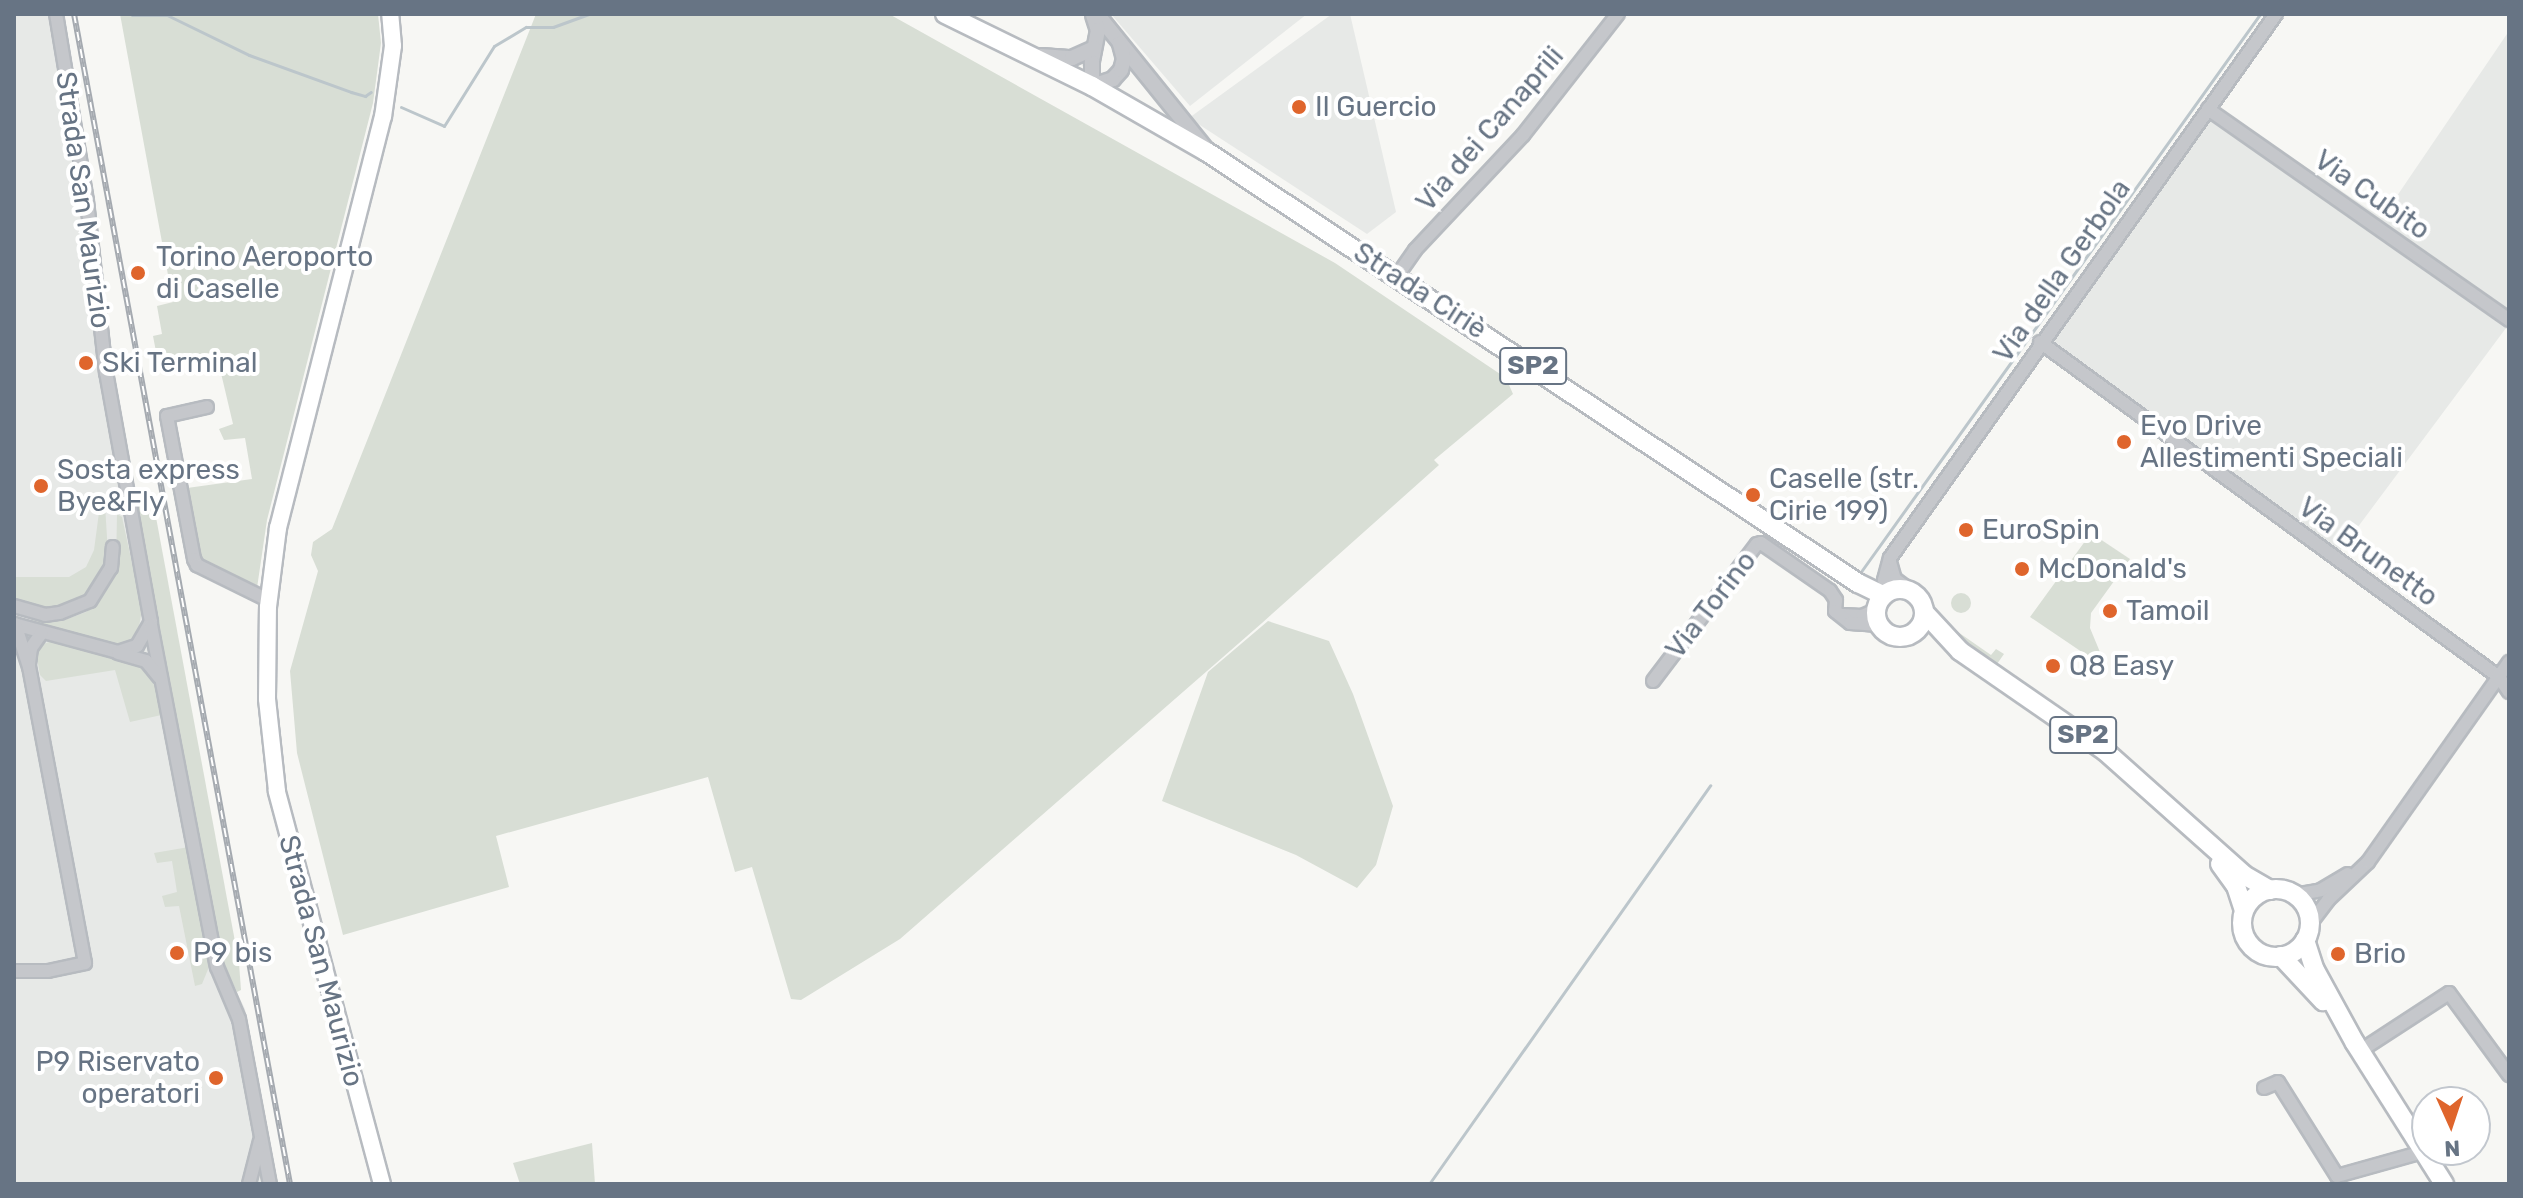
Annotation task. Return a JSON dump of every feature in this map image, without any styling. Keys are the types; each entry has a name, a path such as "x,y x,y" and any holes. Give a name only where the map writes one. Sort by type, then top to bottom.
{"main road":[{"name":"Strada San Maurizio","path":"382,1184 309,922 277,791 269,736 268,600 278,528 383,117 393,46 390,14"},
{"name":"SP2","path":"945,14 1092,86 1207,152"},
{"name":"Strada Ciriè","path":"1207,152 1858,583 1881,605"},
{"path":"1912,592 1924,612 1920,627 1907,636 1891,636 1881,605 1912,592"},
{"name":"SP2","path":"1924,612 1960,651 2105,751 2196,831"},
{"name":"SP2","path":"1907,636 1927,638 1960,651"},
{"path":"2196,831 2244,875 2270,890 2294,895 2303,903 2315,970 2411,1133"},
{"path":"2196,831 2236,886 2244,910 2242,930 2253,948 2271,957 2281,956 2299,947 2307,932"},
{"path":"2244,910 2250,900 2270,890"},
{"path":"2281,956 2303,977 2358,1047"},
{"path":"2432,1166 2444,1184"}],"street":[{"name":"Strada San Maurizio","path":"56,14 87,201 106,373 151,622 217,967 239,1019 270,1184"},
{"path":"1095,14 1098,30 1092,86 1113,79 1121,70 1124,59 1119,40"},
{"name":"Strada Ciriè","path":"1095,14 1207,152"},
{"name":"Via dei Canaprili","path":"1397,276 1415,250 1523,135 1618,14"},
{"name":"Via della Gerbola","path":"1890,558 2040,342 2276,14"},
{"path":"1022,52 1058,60 1094,48"},
{"name":"Via Cubito","path":"2208,109 2509,320"},
{"name":"Via Brunetto","path":"2040,342 2499,677 2509,692"},
{"path":"207,407 167,416 194,559 197,565 268,600"},
{"name":"Via Torino","path":"1653,681 1757,544 1761,543 1830,591 1836,600 1835,611 1839,615 1862,616 1881,605"},
{"path":"14,606 45,615 60,613 90,601 106,582 113,547"},
{"path":"1890,558 1895,579 1912,592"},
{"path":"1881,605 1890,558"},
{"path":"114,652 137,646 151,622"},
{"path":"14,624 146,661 163,687"},
{"path":"14,624 29,667 85,963 48,971 14,971"},
{"path":"29,667 31,648 42,632"},
{"path":"2307,932 2328,900 2368,862 2509,662"},
{"path":"2294,895 2321,890 2368,862"},
{"path":"2358,1047 2449,993 2509,1075"},
{"path":"2264,1088 2278,1082 2337,1176 2411,1155"},
{"name":"Strada San Maurizio","path":"249,1184 261,1138"}],"shaded area":[{"path":"14,14 62,14 77,97 118,418 224,966 245,1009 277,1184 14,1184"},
{"path":"120,14 378,14 381,43 373,103 267,520 257,588 200,558 187,488 252,479 245,438 224,440 219,429 233,424 216,352 158,362 153,336 162,334 157,306 173,302"},
{"path":"536,14 889,14 1335,263 1506,378 1513,394 1434,460 1439,465 1262,623 900,939 801,1000 791,999 752,867 735,872 708,777 496,836 509,887 343,935 297,753 290,671 318,571 311,555 313,542 332,529"},
{"path":"1111,14 1307,14 1190,106"},
{"path":"1332,14 1350,14 1396,212 1367,234 1189,118"},
{"path":"2509,31 2509,324 2340,551 2038,349 2214,106 2382,218"},
{"path":"133,488 155,512 239,963 241,990 237,992 224,966"},
{"path":"100,505 105,505 108,553 104,572 95,586 81,599 50,611 14,602 14,577 69,577 86,567 94,550"},
{"path":"117,514 122,517 142,609 138,633 127,642 111,645 29,620 62,621 86,612 105,592 116,568"},
{"path":"2091,533 2130,559 2091,613 2090,628 2107,669 2030,617"},
{"path":"1961,593 1968,596 1971,603 1968,610 1961,613 1954,610 1951,603 1954,596"},
{"path":"1926,594 1935,606 1932,614 1991,655 1996,649 2004,654 1997,664 1936,623 1927,607"},
{"path":"1268,621 1329,641 1353,694 1393,806 1376,865 1357,888 1296,855 1162,801 1208,672"},
{"path":"52,641 144,667 158,684 166,714 130,722 115,670 46,681 40,675 36,653 40,645"},
{"path":"189,847 211,962 202,984 195,986 179,906 165,907 162,896 177,892 172,861 157,863 154,853"},
{"path":"592,1143 595,1184 520,1184 513,1163"}],"waterway":[{"path":"401,107 444,126 494,46 526,27 553,27 589,14"},
{"path":"1860,573 2260,14"},
{"path":"132,15 167,15 249,55 351,92 365,96 371,92"},
{"path":"1429,1184 1710,785"}],"railway":[{"path":"74,14 290,1184"}],"place":[{"name":"Il Guercio","path":"1299,107"},
{"name":"Torino Aeroporto di Caselle","path":"138,273"},
{"name":"Ski Terminal","path":"86,363"},
{"name":"Evo Drive Allestimenti Speciali","path":"2124,442"},
{"name":"Sosta express Bye&Fly","path":"41,486"},
{"name":"Caselle (str. Cirie 199)","path":"1753,495"},
{"name":"EuroSpin","path":"1966,530"},
{"name":"McDonald's","path":"2022,569"},
{"name":"Tamoil","path":"2110,611"},
{"name":"Q8 Easy","path":"2053,666"},
{"name":"P9 bis","path":"177,953"},
{"name":"Brio","path":"2338,954"},
{"name":"P9 Riservato operatori","path":"216,1078"}]}
